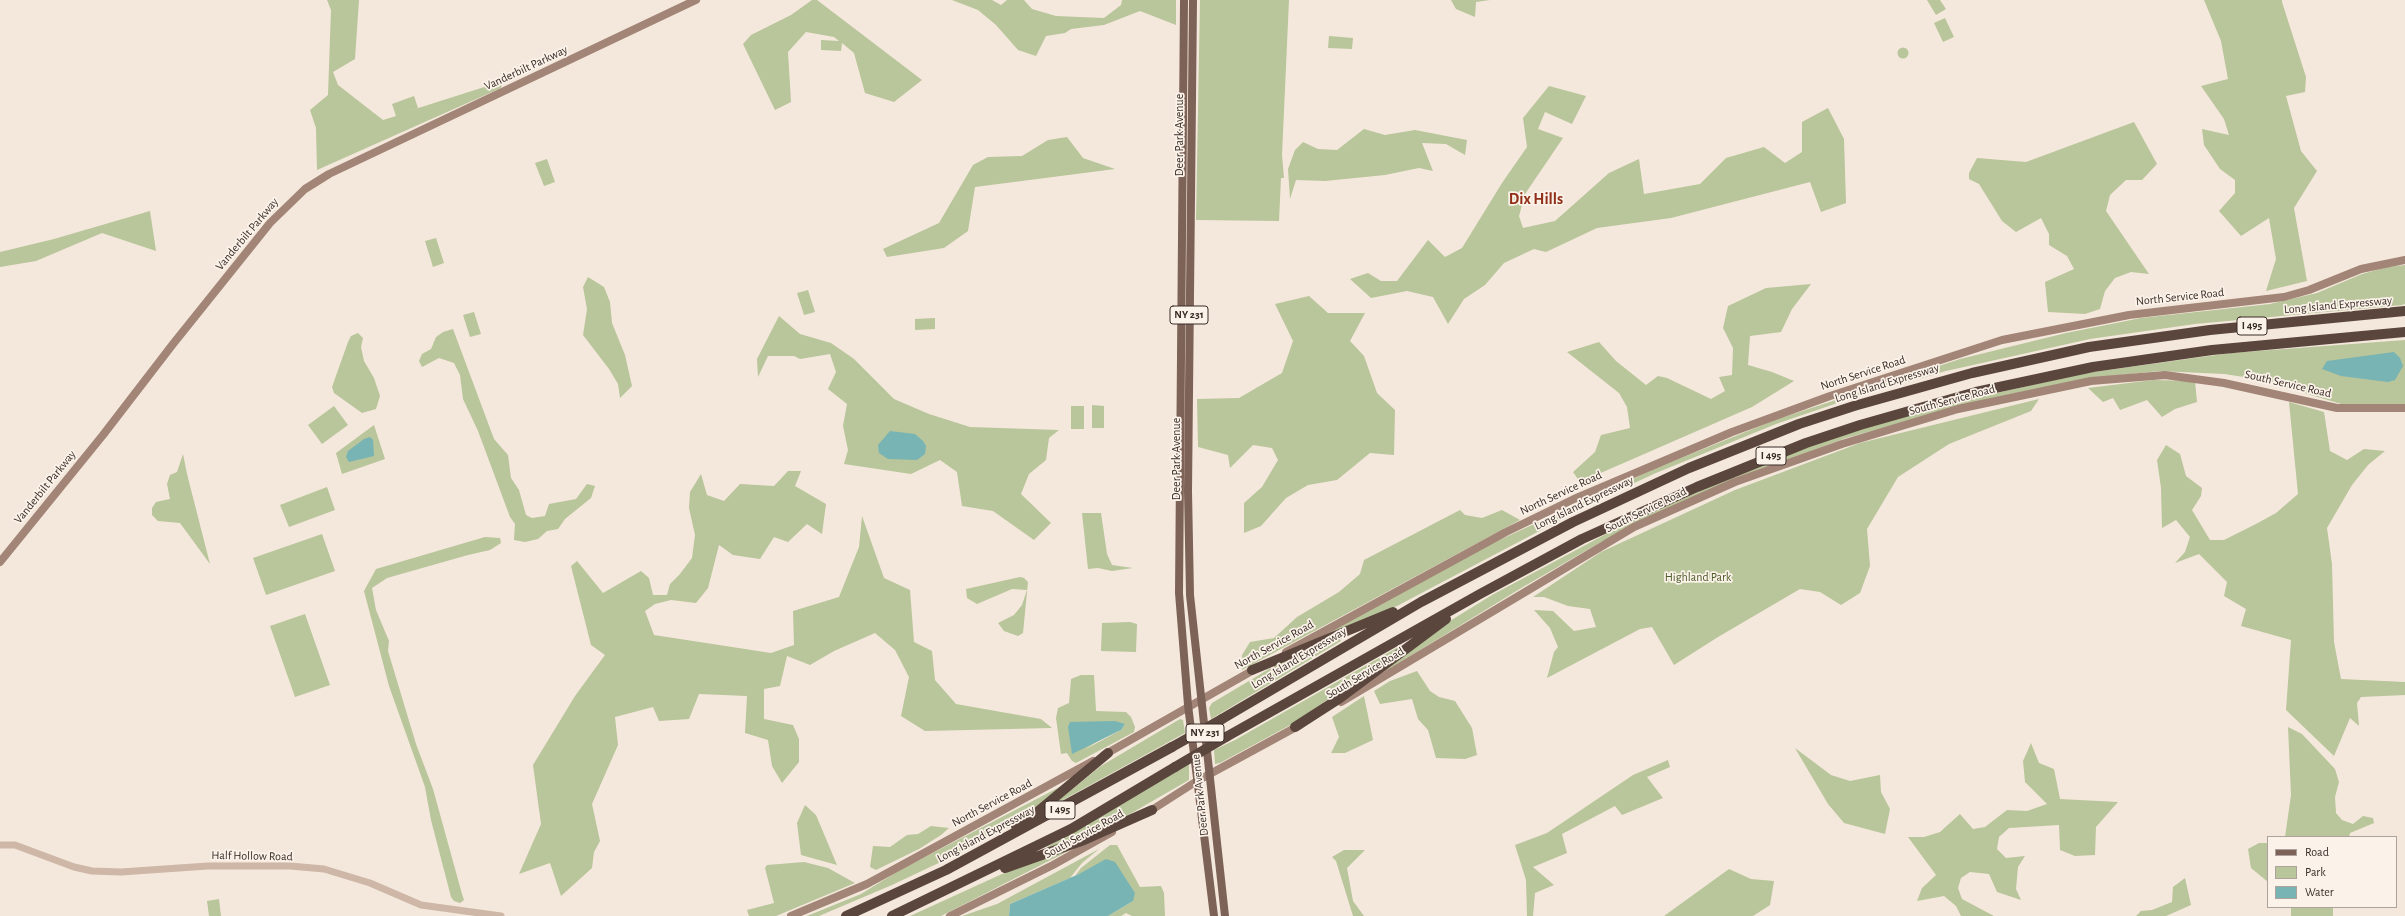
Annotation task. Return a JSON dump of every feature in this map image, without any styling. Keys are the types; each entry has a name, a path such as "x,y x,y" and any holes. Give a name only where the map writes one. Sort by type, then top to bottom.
{"highway":[{"name":"Long Island Expressway","path":"846,916 946,870 1222,719 1421,602 1573,522 1689,468 1799,424 1913,388 2030,359 2145,338 2405,311"},
{"name":"I 495","path":"892,916 1071,829 1175,766 1529,567 1640,512 1751,464 1860,425 1926,405 2035,379 2148,358 2405,332"},
{"path":"1295,727 1340,698 1442,622 1529,567"},
{"path":"1252,670 1402,607 1421,602"},
{"path":"946,870 1030,818 1108,752"},
{"path":"976,876 997,871 1084,840 1152,810"}],"main road":[{"name":"Vanderbilt Parkway","path":"0,562 103,435 270,222 305,189 329,174 696,0"},
{"name":"Deer Park Avenue","path":"1184,0 1179,593 1188,705 1214,916"},
{"name":"Deer Park Avenue","path":"1193,0 1188,496 1190,595 1225,916"},
{"name":"North Service Road","path":"791,916 867,884 1108,752 1188,705 1506,532 1567,503 1732,432 1830,396 2002,340 2129,315 2284,298 2309,290 2361,269 2405,260"},
{"name":"South Service Road","path":"950,916 1053,865 1152,810 1197,781 1366,688 1441,640 1634,527 1742,480 1842,444 1958,409 2091,381 2164,375 2217,381 2337,408 2405,408"}],"street":[{"name":"Half Hollow Road","path":"0,845 15,845 74,867 92,871 121,872 208,866 290,866 324,869 370,883 421,905 501,916"}],"green space":[{"path":"327,0 359,0 355,59 333,72 338,85 383,120 396,116 392,104 414,96 418,108 406,112 503,81 501,88 317,170 316,128 310,110 328,95 331,10"},
{"path":"812,0 817,0 922,80 894,102 865,93 854,53 842,43 841,51 821,50 821,40 839,41 834,37 806,32 788,52 791,102 775,110 743,44 751,35 791,15"},
{"path":"952,0 992,0 1001,5 1007,0 1024,0 1032,9 1056,16 1104,18 1121,5 1122,0 1176,0 1176,25 1140,11 1104,25 1071,29 1065,33 1046,36 1036,56 1018,50 996,25 978,10"},
{"path":"1200,0 1289,0 1282,155 1284,178 1281,178 1279,221 1196,220"},
{"path":"1451,0 1490,0 1476,2 1475,17 1456,9"},
{"path":"1927,0 1940,0 1946,9 1936,15"},
{"path":"2204,0 2282,0 2306,77 2305,92 2286,96 2301,151 2317,171 2294,208 2307,281 2266,291 2276,259 2269,218 2241,236 2219,211 2235,193 2235,180 2220,169 2204,145 2202,129 2229,135 2224,119 2201,86 2228,79 2221,41"},
{"path":"1945,18 1954,37 1943,42 1934,23"},
{"path":"1329,36 1353,38 1352,49 1328,48"},
{"path":"1901,48 1905,48 1907,49 1907,57 1901,58 1898,55 1898,51"},
{"path":"1549,86 1586,96 1572,124 1545,112 1538,129 1563,138 1525,194 1519,216 1523,228 1555,221 1609,173 1639,159 1644,194 1700,184 1726,158 1764,147 1785,163 1802,152 1802,122 1828,108 1844,139 1846,203 1821,212 1810,182 1671,218 1597,228 1546,252 1534,249 1504,263 1485,285 1464,299 1448,324 1433,297 1407,291 1371,298 1350,279 1368,273 1381,281 1397,281 1428,240 1445,257 1462,248 1502,183 1527,147 1523,118"},
{"path":"2134,122 2157,164 2142,180 2126,180 2110,195 2106,211 2149,274 2131,272 2115,278 2105,291 2100,309 2085,314 2048,312 2045,282 2074,269 2067,256 2049,245 2049,234 2041,218 2016,232 2002,221 1979,184 1969,179 1969,173 1977,158 2026,162"},
{"path":"1364,129 1385,135 1415,130 1467,140 1465,155 1446,144 1422,143 1433,171 1419,168 1385,175 1325,181 1296,180 1290,199 1288,169 1295,150 1303,142 1318,149 1337,150"},
{"path":"1067,137 1083,158 1115,169 975,187 968,231 944,248 887,257 883,249 939,223 973,165 988,157 1022,156 1048,140"},
{"path":"547,159 555,182 544,186 535,163"},
{"path":"150,211 156,251 102,233 36,261 0,267 0,252 54,239"},
{"path":"436,238 444,263 433,267 425,241"},
{"path":"2405,265 2405,304 2402,305 2195,324 2090,339 1946,371 1858,396 1776,424 1656,473 1604,497 1397,606 1330,634 1330,632 1471,553 1654,469 1775,420 1960,359 2066,333 2141,318 2270,304 2317,293 2362,274 2388,267"},
{"path":"588,277 604,287 610,302 612,323 625,355 632,386 620,398 618,384 609,369 583,335 587,309 583,287"},
{"path":"1811,284 1792,309 1781,332 1750,336 1748,365 1772,372 1794,381 1752,407 1580,482 1573,472 1595,452 1601,435 1630,428 1627,407 1619,393 1567,352 1599,342 1616,361 1646,385 1658,376 1667,378 1711,399 1725,391 1719,377 1732,375 1733,348 1723,328 1728,306 1766,288"},
{"path":"808,290 815,312 804,315 797,293"},
{"path":"1309,296 1328,313 1365,313 1350,341 1364,356 1377,393 1395,410 1394,455 1370,453 1337,480 1308,485 1286,498 1261,526 1244,533 1244,503 1262,487 1278,460 1272,448 1253,445 1230,468 1228,455 1198,447 1197,399 1239,398 1282,373 1293,341 1275,304"},
{"path":"474,312 481,334 470,337 463,315"},
{"path":"779,316 800,334 831,343 854,359 894,399 929,414 970,427 1059,430 1049,438 1046,460 1029,474 1021,494 1051,523 1034,540 993,511 962,506 957,472 940,460 911,474 844,464 848,450 843,426 847,404 828,389 836,372 830,354 800,359 794,356 768,356 758,377 757,359"},
{"path":"935,318 935,329 915,330 915,319"},
{"path":"453,329 494,439 508,455 511,478 519,490 526,515 532,518 545,516 549,504 576,499 587,484 595,486 591,498 565,519 558,529 547,531 538,539 525,542 514,540 515,524 510,517 478,431 463,399 460,375 454,363 439,358 422,367 419,361 422,354 431,349 436,337 443,332"},
{"path":"358,333 363,338 361,347 364,361 374,378 380,396 376,409 362,413 334,393 332,387 348,342 351,336"},
{"path":"2405,340 2405,404 2341,404 2258,379 2224,374 2159,371 2092,378 2006,395 1846,438 1766,468 1601,542 1523,587 1384,672 1383,670 1445,624 1492,595 1621,526 1764,463 1845,434 1943,405 2086,373 2231,353"},
{"path":"2153,380 2195,381 2197,402 2175,409 2162,417 2147,400 2120,410 2113,398 2103,402 2088,388"},
{"name":"Highland Park","path":"2039,399 2031,411 1949,444 1898,477 1867,529 1870,566 1860,593 1841,605 1820,592 1800,589 1718,637 1674,665 1652,627 1640,629 1547,678 1554,652 1558,647 1550,628 1534,610 1553,611 1574,631 1596,627 1590,609 1568,606 1544,597 1533,597 1601,552 1735,490 1860,443"},
{"path":"2289,402 2324,412 2330,451 2347,460 2364,449 2385,451 2368,465 2352,485 2327,528 2332,564 2334,642 2341,679 2405,682 2405,695 2361,697 2357,703 2359,726 2350,718 2334,756 2286,710 2291,640 2241,626 2246,609 2224,596 2227,582 2199,554 2175,563 2185,552 2190,537 2176,520 2162,528 2161,488 2157,460 2166,445 2180,454 2186,476 2202,488 2201,496 2192,510 2210,540 2224,540 2256,524 2276,513 2298,494"},
{"path":"1092,405 1104,406 1104,428 1092,428"},
{"path":"334,406 348,425 322,444 308,425"},
{"path":"1071,406 1084,406 1084,429 1071,429"},
{"path":"374,425 385,459 342,474 336,453"},
{"path":"183,454 210,564 180,523 158,521 152,515 152,508 156,502 170,499 167,484 170,475 177,472"},
{"path":"788,471 801,471 795,486 826,504 822,534 807,524 788,542 774,537 760,559 733,555 719,545 708,588 696,603 671,600 655,604 645,611 654,635 771,653 794,645 793,611 839,597 859,547 862,516 884,578 910,590 914,642 932,651 935,680 956,704 1041,719 1052,728 925,731 901,716 909,677 895,650 875,633 834,651 810,665 787,656 780,686 764,689 764,719 793,725 799,739 799,762 782,783 772,766 768,740 745,733 747,696 699,694 689,719 659,721 653,707 615,717 618,745 592,804 600,841 594,852 592,868 561,896 550,863 519,874 541,824 533,765 575,696 605,655 591,645 571,566 577,561 603,593 641,571 649,578 653,595 667,595 670,584 692,558 695,535 689,508 690,492 701,474 707,495 724,501 740,484 774,486"},
{"path":"327,487 335,510 289,527 280,505"},
{"path":"1460,510 1465,515 1482,518 1502,510 1520,520 1242,670 1242,655 1250,642 1274,638 1297,617 1339,592 1360,574 1364,560"},
{"path":"1082,513 1101,513 1107,554 1112,565 1133,568 1112,571 1098,568 1088,569"},
{"path":"322,534 335,571 266,595 253,558"},
{"path":"485,537 500,538 501,543 490,550 387,578 372,588 376,610 389,641 388,651 416,744 433,789 464,900 460,903 454,901 451,897 431,820 425,787 389,686 364,591 376,569"},
{"path":"1020,577 1024,578 1028,582 1023,633 1018,636 1004,631 998,623 1014,615 1022,605 1027,590 1012,589 977,604 967,598 966,589"},
{"path":"305,614 330,685 295,697 270,626"},
{"path":"1130,622 1137,624 1136,652 1101,651 1102,623"},
{"path":"1340,639 1341,641 1211,719 1209,708 1212,703 1279,663"},
{"path":"1400,646 1401,648 1294,723 1220,763 1215,764 1214,750 1235,740"},
{"path":"1417,671 1430,691 1439,697 1455,701 1472,728 1477,755 1465,759 1436,758 1428,730 1418,719 1412,699 1380,704 1374,691 1390,681"},
{"path":"1081,675 1094,675 1096,711 1126,712 1131,717 1135,727 1134,732 1076,763 1072,761 1067,753 1061,754 1056,718 1058,708 1069,703 1071,679","holes":["1125,724 1121,730 1084,750"]},
{"path":"1364,696 1373,740 1345,753 1331,753 1339,737 1332,717"},
{"path":"1180,719 1183,720 1185,733 1050,807 1101,766"},
{"path":"2288,727 2302,734 2335,769 2339,782 2335,797 2336,813 2342,820 2353,824 2363,816 2373,818 2374,823 2350,833 2349,836 2285,836 2291,795"},
{"path":"2031,743 2039,763 2054,769 2060,799 2118,802 2096,827 2095,855 2075,856 2060,850 2059,825 2009,828 1999,837 1997,849 2006,858 2025,856 2018,867 2016,889 2021,900 1997,892 1989,874 1970,872 1961,878 1958,888 1962,899 1994,916 1961,916 1956,906 1944,896 1917,901 1922,888 1936,875 1908,837 1924,837 1940,832 1960,814 1973,829 1985,827 2007,810 2027,811 2047,804 2025,782 2023,761"},
{"path":"1795,748 1831,775 1850,781 1880,775 1881,792 1890,809 1885,834 1844,823 1828,804"},
{"path":"1668,760 1670,767 1647,777 1663,798 1622,815 1615,806 1562,834 1567,853 1533,867 1554,885 1535,893 1533,916 1527,916 1526,880 1515,845 1547,833 1633,775"},
{"path":"1189,764 1189,780 1123,818 1048,850 1047,847"},
{"path":"1073,780 1019,822 962,852 892,885 819,916 807,916 861,894 900,870"},
{"path":"805,805 816,815 837,865 801,855 797,823"},
{"path":"931,826 949,828 919,849 876,870 870,867 873,846 890,847 907,835 918,834"},
{"path":"1088,841 941,916 910,916 1002,874"},
{"path":"2259,843 2267,843 2267,881 2251,868 2248,849"},
{"path":"1110,845 1117,845 1140,887 1161,886 1164,893 1165,916 1132,916 1126,913 1121,916 1108,916 1133,901 1079,874 1075,876 1081,868"},
{"path":"1099,849 1082,863 1070,878 1010,904 1009,916 962,916 997,904"},
{"path":"1344,850 1365,850 1347,868 1353,901 1364,916 1353,916 1336,861 1332,857"},
{"path":"804,862 828,868 855,883 776,916 749,916 747,910 774,903 765,868 767,865"},
{"path":"1729,869 1751,879 1774,881 1770,905 1753,916 1664,916"},
{"path":"2185,878 2191,905 2166,916 2136,916 2141,911 2152,910 2172,902 2173,887"},
{"path":"219,899 221,916 209,916 207,901"},
{"path":"2291,908 2333,908 2333,916 2291,916"}],"water":[{"path":"2394,352 2400,358 2403,366 2395,380 2388,382 2341,376 2322,369 2327,361"},
{"path":"890,431 915,434 926,446 925,454 917,460 888,459 879,453 878,445"},
{"path":"370,437 373,440 374,456 349,462 346,457 348,451 364,439"},
{"path":"1115,721 1125,724 1121,730 1072,754 1068,727 1070,722"},
{"path":"1106,859 1115,862 1135,893 1133,901 1108,916 1009,916 1010,904 1079,874"}],"district":[{"name":"Dix Hills","path":"1536,199"}]}
